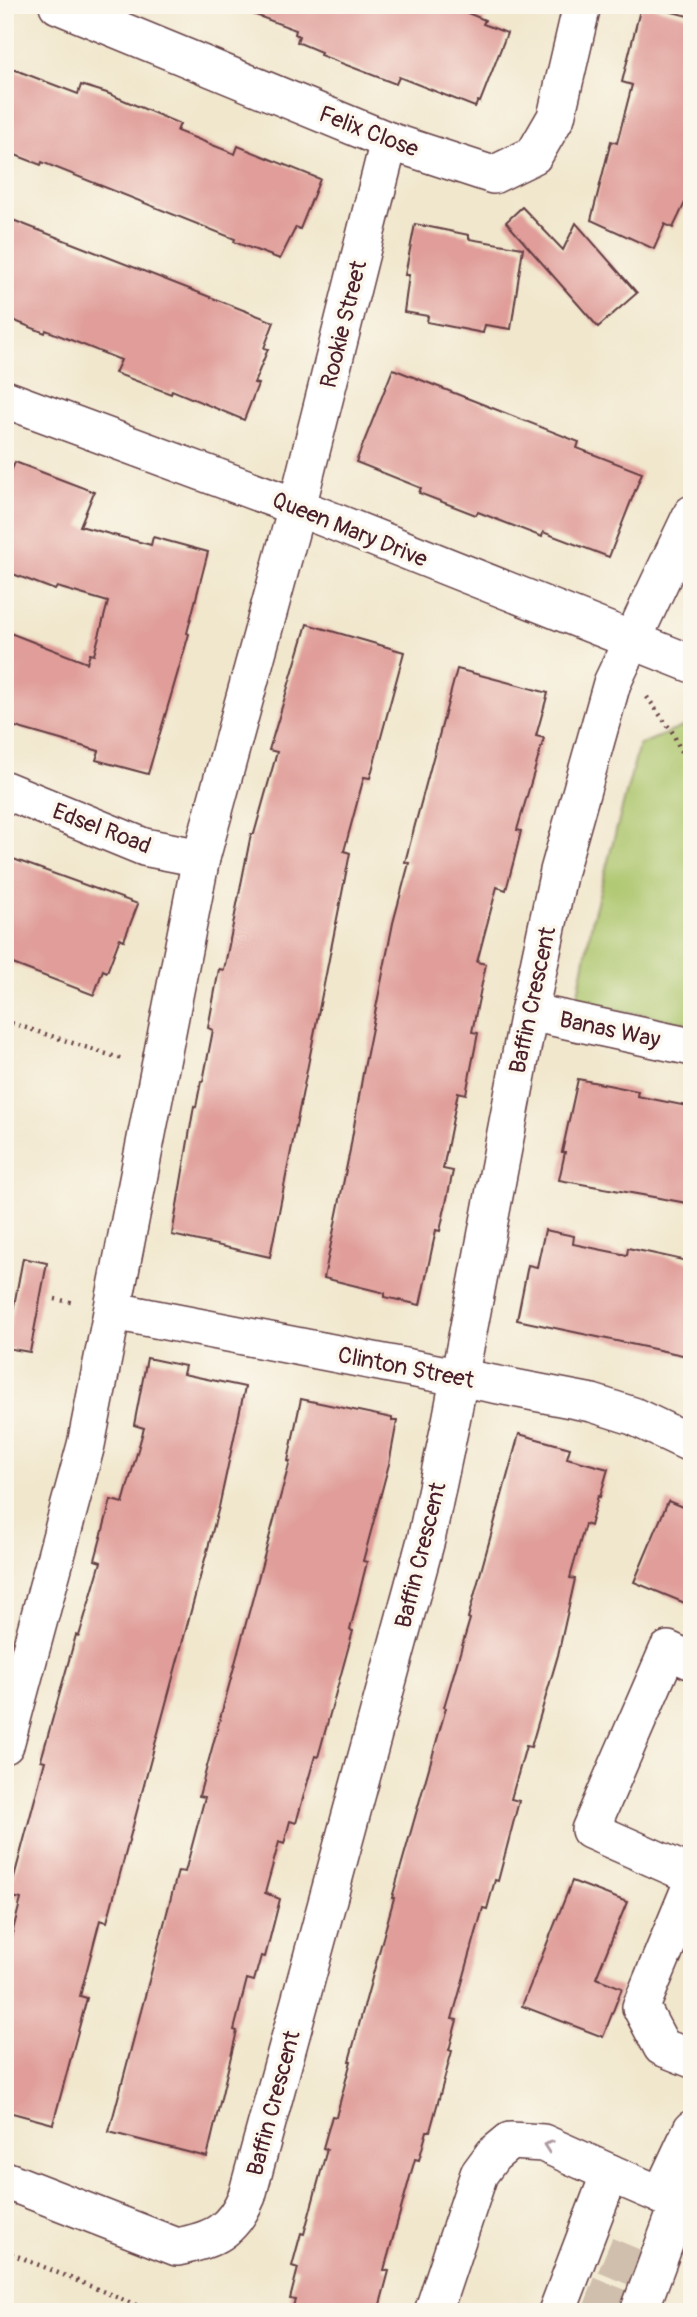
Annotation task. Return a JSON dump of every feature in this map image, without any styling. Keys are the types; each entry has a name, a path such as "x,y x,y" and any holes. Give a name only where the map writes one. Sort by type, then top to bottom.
{"street":[{"name":"Felix Close","path":"58,5 389,141 494,175 534,155 556,117 582,5"},
{"name":"Rookie Street","path":"297,507 389,141"},
{"name":"Queen Mary Drive","path":"5,399 297,507 692,664"},
{"path":"5,1745 86,1446 201,858 297,507"},
{"name":"Baffin Crescent","path":"5,2180 177,2247 202,2242 225,2230 240,2213 247,2196 426,1540 559,871 607,697 632,641 685,551 692,514"},
{"name":"Edsel Road","path":"5,790 144,847 201,858"},
{"name":"Banas Way","path":"529,1012 692,1047"},
{"name":"Clinton Street","path":"114,1311 592,1403 633,1416 692,1444"},
{"path":"692,1661 668,1650 590,1829 692,1875"},
{"path":"692,1884 640,2007 662,2048 692,2059"},
{"path":"661,2195 692,2129"},
{"path":"433,2312 478,2174 493,2155 510,2141 543,2143 679,2204 634,2311"},
{"path":"570,2302 610,2173"},
{"path":"570,2302 605,2255"},
{"path":"634,2311 641,2270"}],"path":[{"path":"647,697 673,733 692,777"},
{"path":"692,866 692,901"},
{"path":"5,1021 122,1059"},
{"path":"55,1299 75,1303"},
{"path":"5,2251 153,2312"}],"green space":[{"path":"692,723 692,1024 591,1005 577,999 593,917 639,745"}],"building":[{"path":"238,5 448,5 485,20 483,24 507,33 480,102 478,101 475,107 399,77 396,84 320,55 321,52 297,42 299,36 295,34 296,30 237,8"},
{"path":"641,6 692,17 692,188 673,228 665,224 654,249 591,220 611,141 617,143 632,85 622,82"},
{"path":"5,66 78,94 81,85 107,93 180,124 177,131 235,154 238,146 320,179 300,229 296,227 280,259 42,162 41,165 5,151"},
{"path":"522,207 563,250 576,223 637,293 598,327 506,222"},
{"path":"5,217 274,322 264,348 268,349 254,383 258,384 244,420 172,390 171,394 115,373 121,360 5,317"},
{"path":"415,224 469,235 469,239 523,248 511,329 485,325 483,333 427,322 428,316 404,312 409,275 405,275"},
{"path":"393,369 579,442 577,448 642,473 609,557 543,532 542,537 478,512 476,515 419,493 421,488 356,462"},
{"path":"15,462 94,492 80,526 151,545 153,537 208,552 187,633 189,634 148,774 96,760 99,751 5,724 5,631 87,663 90,654 94,655 108,602 57,587 55,590 5,571 5,485"},
{"path":"307,624 404,652 370,778 364,777 344,851 350,853 270,1257 172,1235 194,1106 196,1107 203,1081 213,1030 208,1028 219,969 224,970 251,834 254,834 277,752 269,750"},
{"path":"457,669 548,693 536,736 544,738 517,830 521,831 514,860 506,890 497,887 477,962 486,964 472,1032 478,1033 466,1094 458,1092 443,1169 453,1171 440,1231 436,1230 420,1305 324,1278 393,923 409,863 405,862"},
{"path":"5,856 138,904 124,940 120,938 107,972 103,970 94,995 5,961"},
{"path":"578,1079 638,1091 637,1096 692,1107 692,1180 687,1203 559,1180 565,1152 562,1152"},
{"path":"545,1230 574,1236 573,1244 627,1255 628,1248 692,1262 692,1357 517,1320 528,1265 537,1267"},
{"path":"23,1258 47,1263 30,1352 6,1348"},
{"path":"147,1358 185,1366 183,1374 245,1387 219,1507 107,1922 100,1920 80,1996 87,1998 53,2124 5,2111 5,1961 21,1899 9,1896 45,1761 41,1760 76,1635 79,1636 101,1562 95,1560 111,1500 123,1503 144,1428 134,1425"},
{"path":"301,1399 397,1421 389,1464 363,1561 367,1562 350,1630 353,1631 318,1757 315,1756 296,1823 290,1821 284,1844 279,1842 265,1893 280,1899 265,1957 261,1956 254,1981 247,1979 207,2157 109,2132 178,1871 185,1872 205,1797 199,1796 290,1461"},
{"path":"519,1434 570,1448 567,1458 608,1469 590,1526 585,1524 570,1578 575,1579 558,1655 531,1747 526,1746 511,1799 519,1801 498,1881 495,1880 487,1909 483,1908 452,2019 457,2020 449,2050 452,2051 430,2131 427,2131 419,2160 415,2159 384,2270 389,2271 378,2312 291,2312 295,2300 290,2299 298,2268 292,2266 301,2233 304,2234 327,2149 323,2148 332,2116 336,2117 392,1898"},
{"path":"668,1501 692,1511 692,1606 634,1582"},
{"path":"572,1881 627,1902 596,1978 622,1988 603,2037 522,2006"}],"tunnel":[{"path":"605,2255 641,2270"},
{"path":"588,2295 624,2309"}]}
